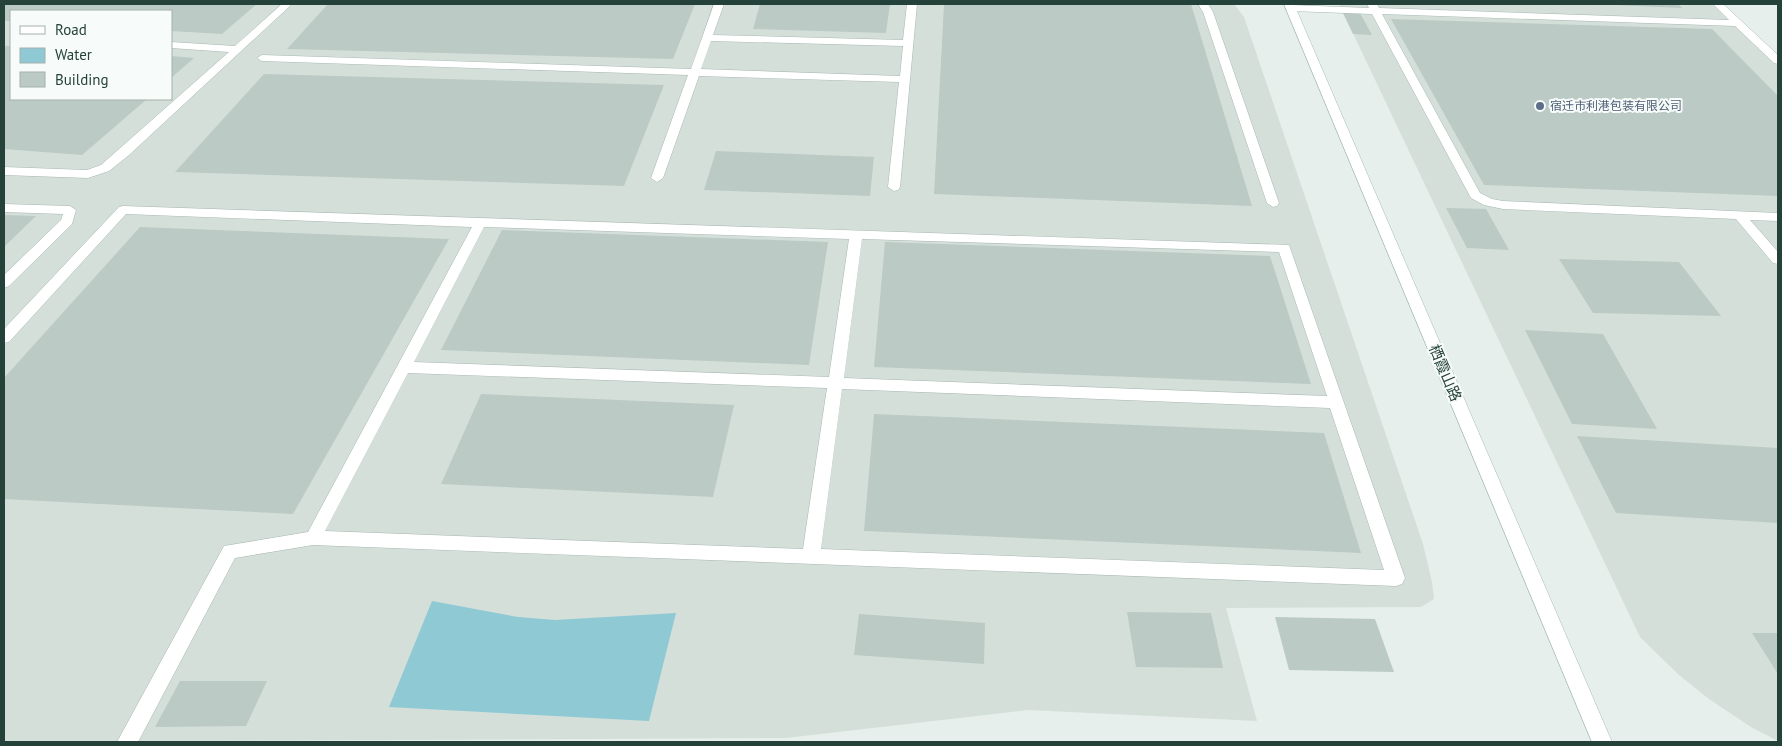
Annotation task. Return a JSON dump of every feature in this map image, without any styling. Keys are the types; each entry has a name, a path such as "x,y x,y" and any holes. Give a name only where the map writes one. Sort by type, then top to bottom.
{"street":[{"path":"4,171 88,174 105,168 125,152 286,4"},
{"path":"657,178 718,4"},
{"path":"894,187 912,4"},
{"path":"1203,4 1208,12 1273,203"},
{"path":"1718,4 1778,60"},
{"path":"1727,4 1778,51"},
{"path":"1290,6 1374,7 1739,24"},
{"name":"栖霞山路","path":"1290,6 1602,742"},
{"path":"1374,7 1475,194 1488,202 1503,205 1778,217"},
{"path":"706,38 908,43"},
{"path":"172,45 237,49"},
{"path":"262,58 905,79"},
{"path":"4,208 70,210 67,221 4,283"},
{"path":"4,338 123,210 1284,248 1396,578 313,538 230,551 127,742"},
{"path":"1739,215 1778,260"},
{"path":"313,538 480,223"},
{"path":"811,557 856,235"},
{"path":"404,367 1337,402"}],"shaded area":[{"path":"4,4 1234,4 1244,17 1423,544 1434,599 1421,607 1226,608 1257,721 1028,710 786,738 4,742"},
{"path":"1339,4 1719,4 1778,59 1778,741 1751,727 1709,699 1679,675 1640,637"}],"water":[{"path":"432,601 518,617 555,620 676,613 649,721 389,707"}],"building":[{"path":"4,4 257,4 222,34 172,31 172,10 10,10 10,21 4,21"},
{"path":"328,4 695,4 673,59 287,49"},
{"path":"760,4 890,4 886,33 753,29"},
{"path":"944,4 1191,4 1252,206 934,194"},
{"path":"1678,4 1682,8 1615,5"},
{"path":"1343,13 1360,13 1372,35 1353,34"},
{"path":"1391,19 1712,29 1778,96 1778,196 1484,185"},
{"path":"4,46 10,46 10,100 146,100 82,155 4,149"},
{"path":"172,56 194,58 172,77"},
{"path":"264,74 664,85 624,186 175,172"},
{"path":"716,151 874,157 870,196 704,190"},
{"path":"1446,208 1486,209 1509,250 1467,248"},
{"path":"4,215 36,216 4,247"},
{"path":"140,227 449,239 293,514 4,499 4,378"},
{"path":"502,230 828,242 809,365 441,350"},
{"path":"885,242 1270,256 1311,384 874,367"},
{"path":"1559,259 1679,262 1721,316 1593,313"},
{"path":"1525,330 1603,334 1657,429 1572,424"},
{"path":"481,394 734,405 713,497 441,484"},
{"path":"874,414 1324,433 1361,553 864,531"},
{"path":"1577,436 1778,448 1778,523 1616,513"},
{"path":"1127,612 1211,613 1223,668 1136,667"},
{"path":"859,614 985,623 984,664 854,655"},
{"path":"1275,617 1375,619 1394,672 1289,670"},
{"path":"1752,633 1778,633 1778,674"},
{"path":"180,681 267,681 246,726 155,727"}],"place":[{"name":"宿迁市利港包装有限公司","path":"1540,106"}]}
